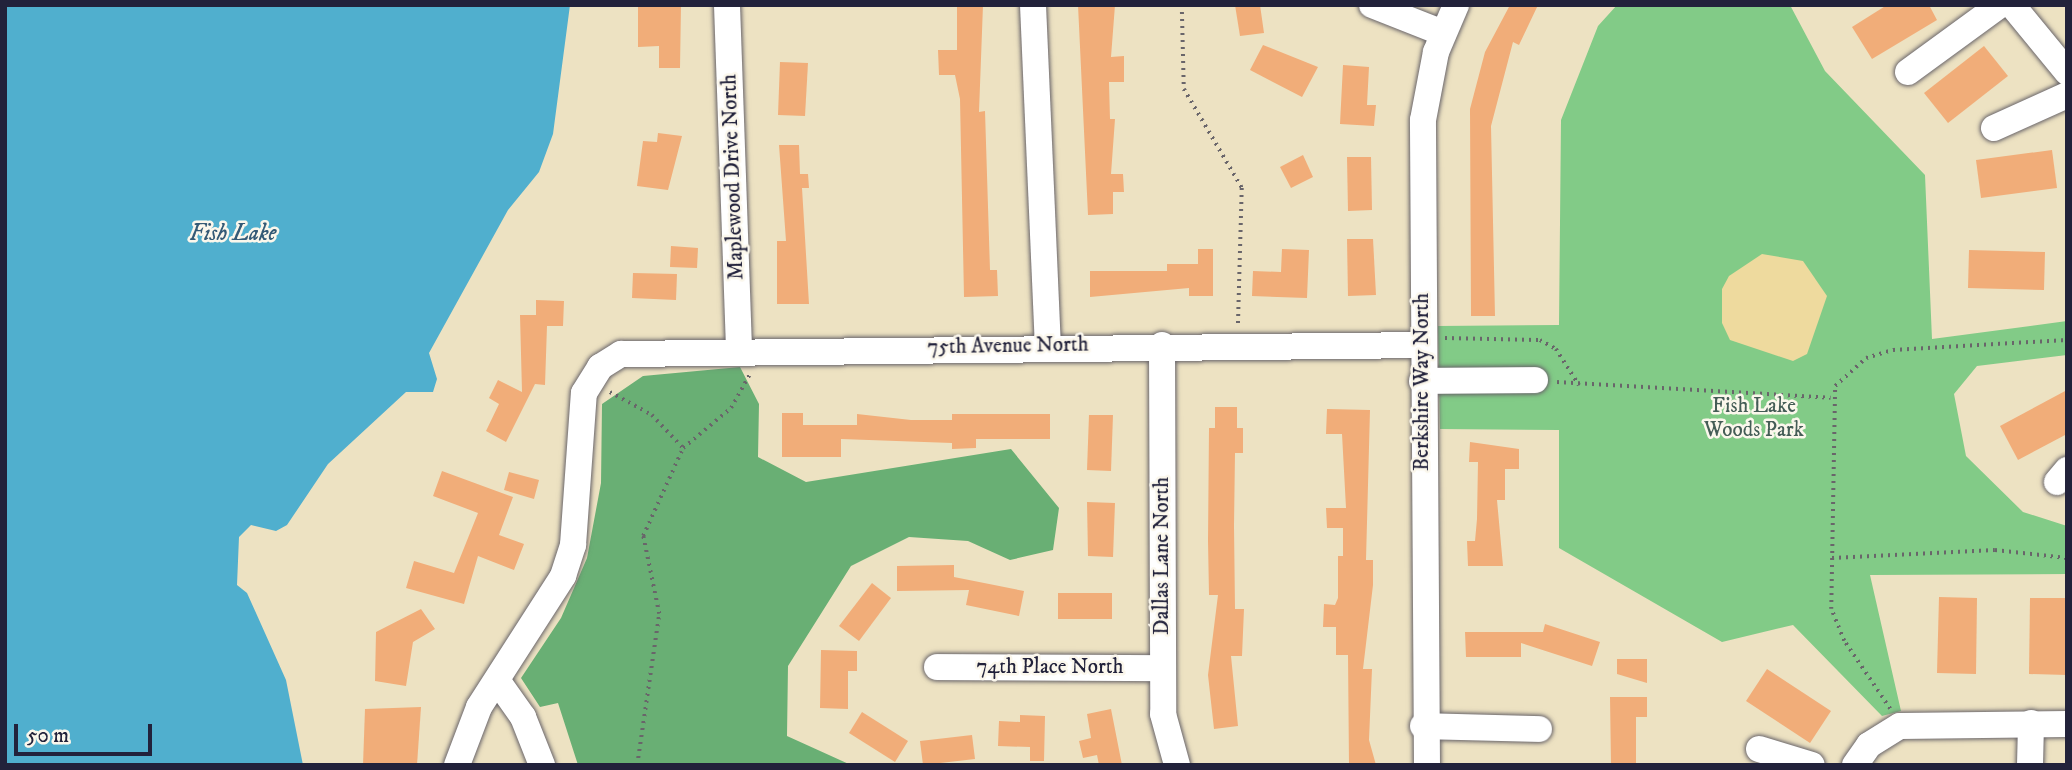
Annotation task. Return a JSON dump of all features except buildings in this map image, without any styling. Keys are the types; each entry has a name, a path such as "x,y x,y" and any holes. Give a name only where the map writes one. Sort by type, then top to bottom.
{"street":[{"name":"Maplewood Drive North","path":"727,5 743,349"},
{"path":"1033,5 1048,346"},
{"path":"1372,5 1443,33"},
{"name":"Berkshire Way North","path":"1427,765 1423,726 1423,120 1443,33 1455,5"},
{"path":"1908,72 2000,5"},
{"path":"2012,5 2067,72"},
{"path":"1994,128 2067,96"},
{"name":"Dallas Lane North","path":"1162,345 1162,668 1167,739 1177,765"},
{"name":"75th Avenue North","path":"595,373 637,350 1421,345"},
{"path":"457,765 471,723 549,606 569,561 595,373"},
{"path":"1422,381 1535,380"},
{"name":"74th Place North","path":"937,667 1162,668"},
{"path":"499,683 523,717 542,765"},
{"path":"1855,765 1869,746 1900,726 1937,722 2067,724"},
{"path":"2030,765 2031,723"},
{"path":"1423,726 1539,729"},
{"path":"1759,749 1812,765"}],"path":[{"path":"1182,5 1185,89 1242,188 1237,345"},
{"path":"1421,345 1433,338 1540,341 1556,349 1579,384"},
{"path":"1900,726 1835,621 1831,558 1831,398 1844,374 1880,353 2067,340"},
{"path":"637,765 659,614 643,536 683,448 750,384 743,349"},
{"path":"595,373 652,415 683,448"},
{"path":"1535,380 1831,398"},
{"path":"1831,558 1995,550 2067,558"}],"green space":[{"name":"Fish Lake Woods Park","path":"1617,5 1790,5 1825,71 1925,175 1932,339 2067,321 2067,355 1977,366 1954,394 1966,456 2023,512 2067,526 2067,574 1870,575 1901,711 1882,716 1793,625 1722,642 1559,548 1559,430 1440,429 1438,326 1559,325 1561,120 1598,26"},
{"path":"740,367 759,404 758,457 806,482 1011,449 1059,508 1053,550 1010,560 968,541 909,537 851,566 788,666 787,736 851,765 578,765 558,703 540,707 521,678 561,618 587,558 601,483 602,404 643,376"}],"sand":[{"path":"1762,254 1803,261 1827,296 1807,354 1793,361 1730,340 1722,323 1722,289 1729,276"}],"water":[{"name":"Fish Lake","path":"5,5 570,5 553,134 539,172 508,210 429,353 437,379 433,392 406,392 328,464 287,525 276,531 251,525 239,537 237,585 247,593 286,680 303,765 5,765"}]}
